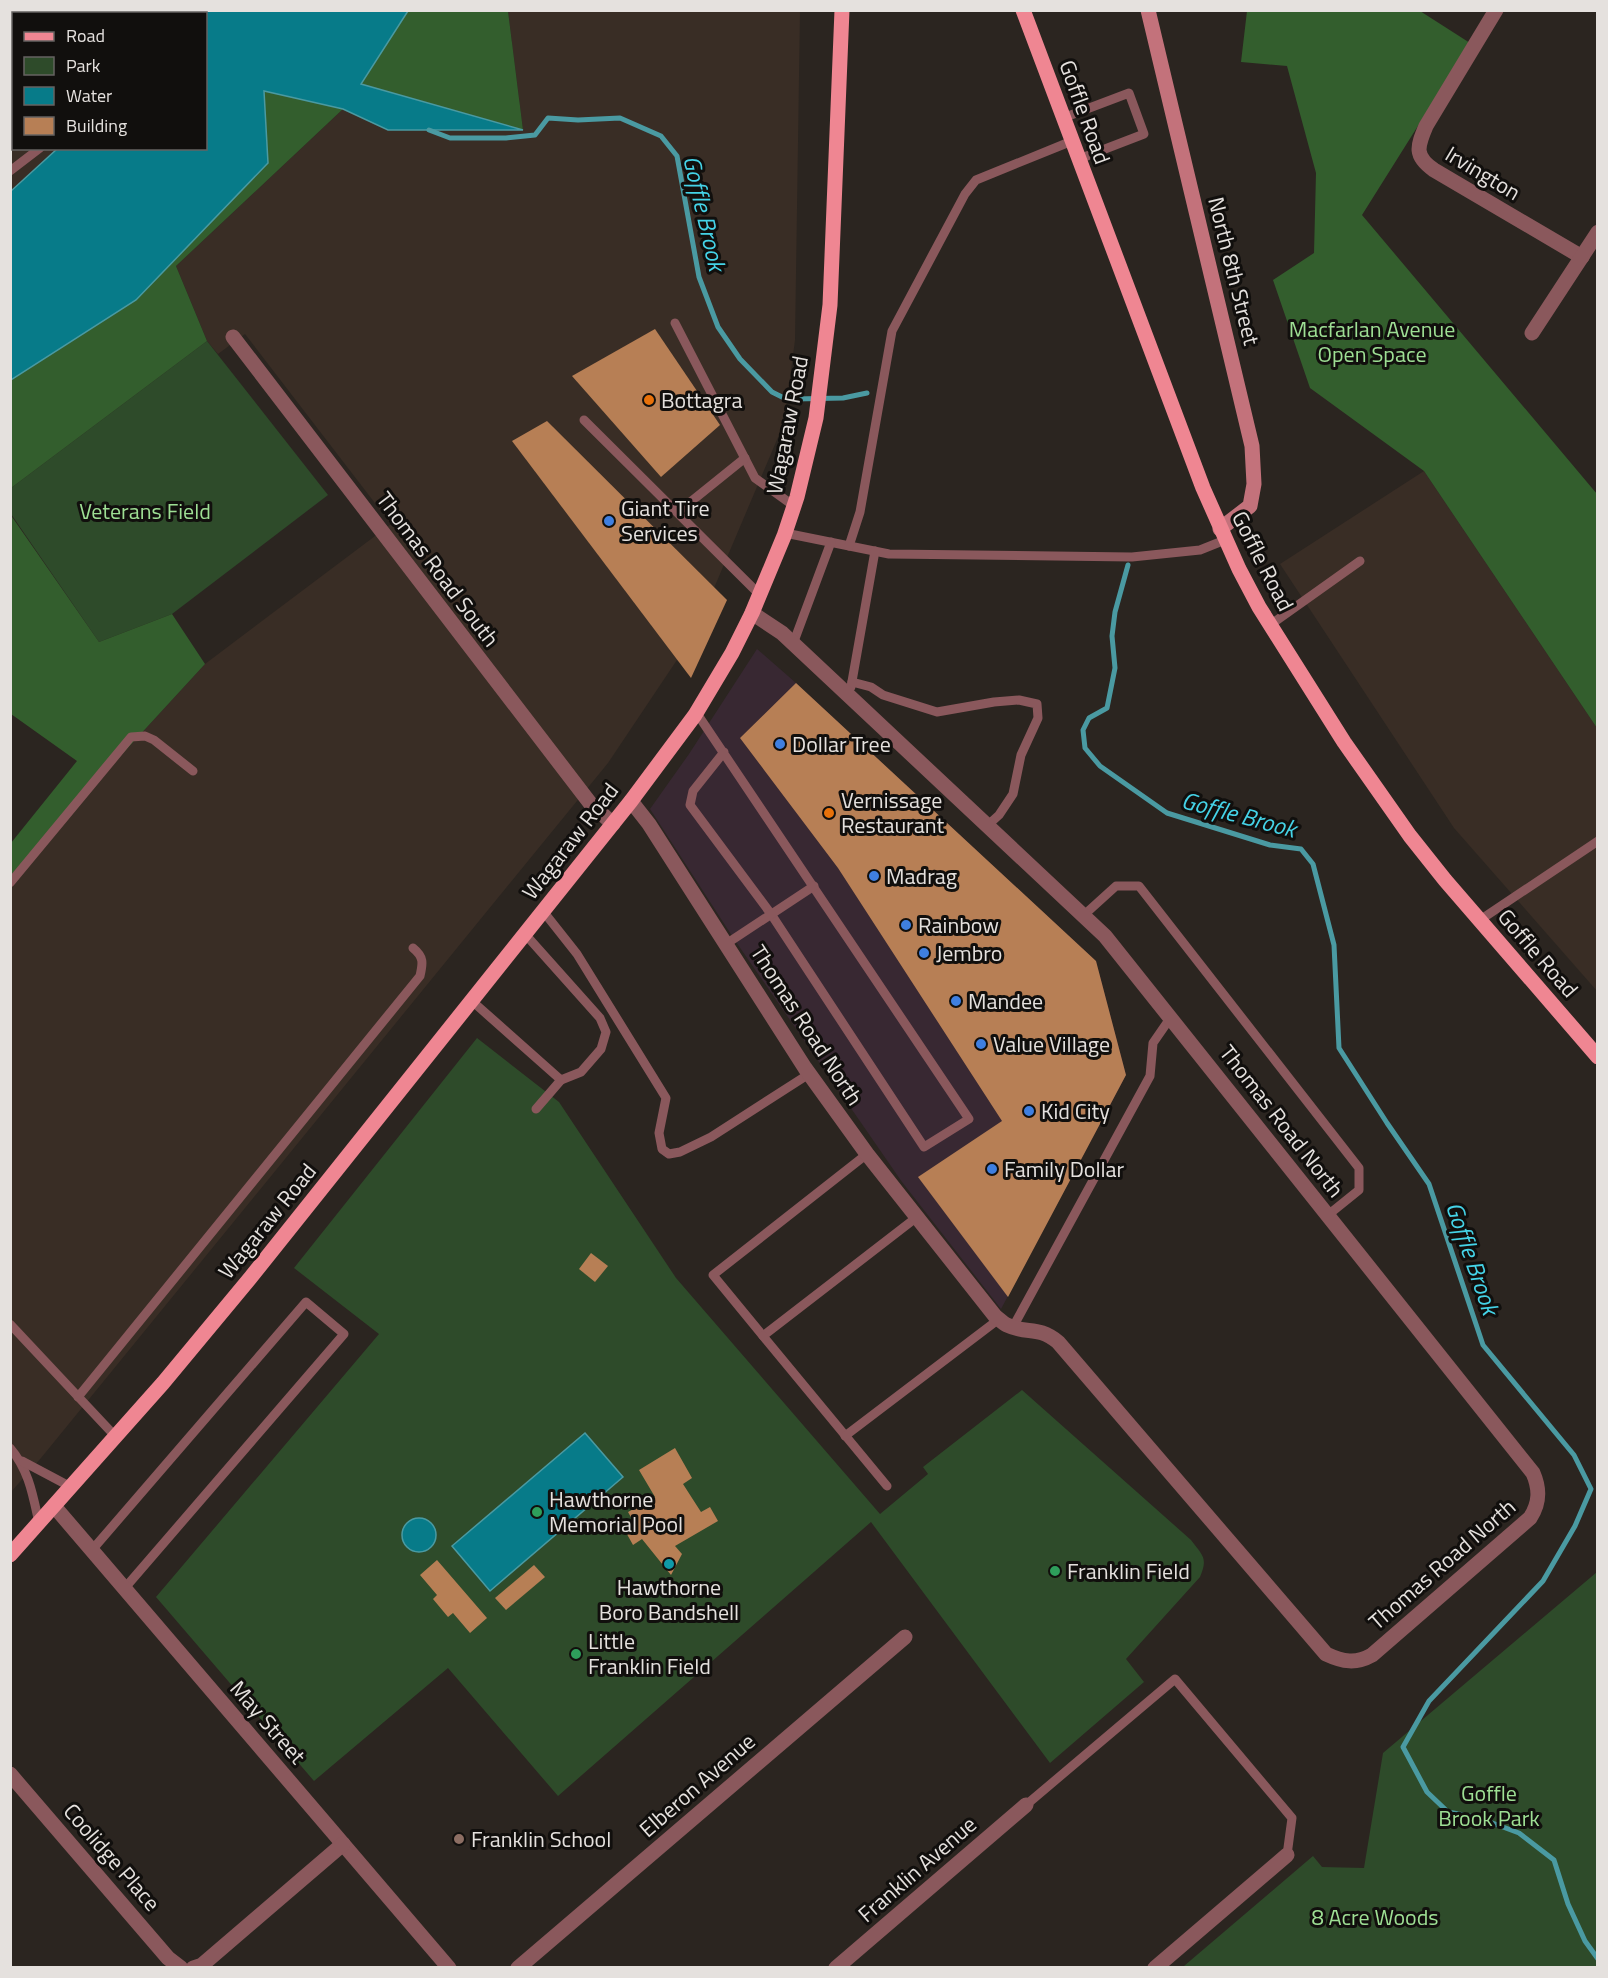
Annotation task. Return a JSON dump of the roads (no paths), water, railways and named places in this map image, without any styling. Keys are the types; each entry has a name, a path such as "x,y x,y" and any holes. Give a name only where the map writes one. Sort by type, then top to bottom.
{"main road":[{"name":"Wagaraw Road","path":"10,1555 209,1329 472,1001 631,801 696,712 732,653 760,595 785,533 816,418 822,384 831,282 843,10"},
{"name":"Goffle Road","path":"1023,10 1203,488 1239,569 1270,625 1318,702 1410,836 1598,1057"}],"street":[{"name":"North 8th Street","path":"1148,10 1252,446 1254,484 1250,507 1222,534"},
{"name":"Irvington","path":"1496,10 1442,99 1420,139 1418,151 1423,162 1434,170 1582,256"},
{"path":"1532,333 1598,232"},
{"name":"Thomas Road South","path":"233,338 590,803 613,824"},
{"name":"Thomas Road North","path":"631,801 649,824 809,1074 867,1154 999,1319 1013,1327 1048,1334 1058,1342 1326,1654 1340,1660 1362,1660 1372,1655 1523,1526 1536,1510 1538,1484 1533,1473 1126,961 1084,915 988,825 851,689 767,622 752,613"},
{"name":"May Street","path":"54,1506 449,1968"},
{"name":"Elberon Avenue","path":"518,1968 905,1637"},
{"name":"Coolidge Place","path":"10,1774 168,1958 181,1968"},
{"name":"Franklin Avenue","path":"836,1968 1026,1805"},
{"path":"193,1968 202,1965 343,1844"},
{"path":"1155,1968 1287,1855"}],"lane":[{"path":"1063,118 1129,93 1144,134 1079,159"},
{"path":"849,546 860,512 892,331 965,194 976,180 1072,141"},
{"path":"10,171 37,150"},
{"path":"675,323 755,478 794,506"},
{"path":"585,420 760,595"},
{"path":"678,512 745,459"},
{"path":"785,533 889,554 1132,557 1200,550 1222,534"},
{"path":"793,644 831,542"},
{"path":"875,551 851,689 872,687 883,695 937,712 994,702 1019,700 1037,704 1038,718 1021,755 1013,794 999,815 988,825"},
{"path":"1270,625 1360,561"},
{"path":"696,712 814,886 969,1119 924,1147 771,914 690,805 693,791 723,752"},
{"path":"10,883 131,737 145,736 154,740 193,771"},
{"path":"1480,920 1598,841"},
{"path":"726,944 814,886"},
{"path":"1084,915 1116,886 1139,886 1359,1168 1359,1190 1328,1215"},
{"path":"543,911 577,954 666,1098 659,1133 662,1149 669,1154 680,1152 711,1137 809,1074"},
{"path":"525,934 600,1018 606,1032 601,1049 580,1072 561,1080 536,1109"},
{"path":"78,1397 420,976 423,963 420,954 413,948"},
{"path":"472,1001 561,1080"},
{"path":"1013,1327 1150,1076 1153,1043 1171,1017"},
{"path":"867,1154 713,1275 887,1486"},
{"path":"763,1336 917,1217"},
{"path":"92,1550 306,1302 344,1334 124,1588"},
{"path":"845,1436 999,1319"},
{"path":"10,1324 115,1436"},
{"path":"10,1448 22,1461 71,1486"},
{"path":"22,1461 32,1489 39,1523"},
{"path":"1026,1805 1174,1679 1292,1818 1287,1855"}],"water":[{"path":"205,10 408,11 361,84 523,130 388,130 343,109 264,91 268,163 136,300 11,380 11,191 56,150 207,150 207,12 202,12"},
{"name":"Hawthorne Memorial Pool","path":"585,1433 623,1477 490,1591 452,1546"},
{"path":"419,1518 431,1523 436,1535 431,1547 419,1552 407,1547 402,1535 407,1523"}],"waterway":[{"name":"Goffle Brook","path":"429,130 450,138 506,138 535,135 548,118 578,120 620,118 661,136 677,156 699,277 718,327 740,359 772,392 782,397 843,398 867,393"},
{"name":"Goffle Brook","path":"1128,565 1115,612 1112,636 1115,668 1107,708 1089,718 1083,730 1085,748 1100,766 1167,813 1270,845 1301,849 1313,864 1334,945 1339,1048 1429,1184 1483,1345 1574,1455 1591,1489 1575,1526 1543,1581 1429,1701 1403,1747 1427,1792 1448,1812 1479,1818 1519,1833 1554,1860 1568,1904 1585,1941 1598,1959"}],"place":[{"name":"Bottagra","path":"649,400"},
{"name":"Giant Tire Services","path":"609,521"},
{"name":"Dollar Tree","path":"780,744"},
{"name":"Vernissage Restaurant","path":"829,813"},
{"name":"Madrag","path":"874,876"},
{"name":"Rainbow","path":"906,925"},
{"name":"Jembro","path":"924,953"},
{"name":"Mandee","path":"956,1001"},
{"name":"Value Village","path":"981,1044"},
{"name":"Kid City","path":"1029,1111"},
{"name":"Family Dollar","path":"992,1169"},
{"name":"Hawthorne Memorial Pool","path":"537,1512"},
{"name":"Hawthorne Boro Bandshell","path":"669,1564"},
{"name":"Franklin Field","path":"1055,1571"},
{"name":"Little Franklin Field","path":"576,1654"},
{"name":"Franklin School","path":"459,1839"}],"park label":[{"name":"Macfarlan Avenue Open Space","path":"1372,342"},
{"name":"Veterans Field","path":"145,511"},
{"name":"Goffle Brook Park","path":"1489,1806"},
{"name":"8 Acre Woods","path":"1375,1917"}]}
